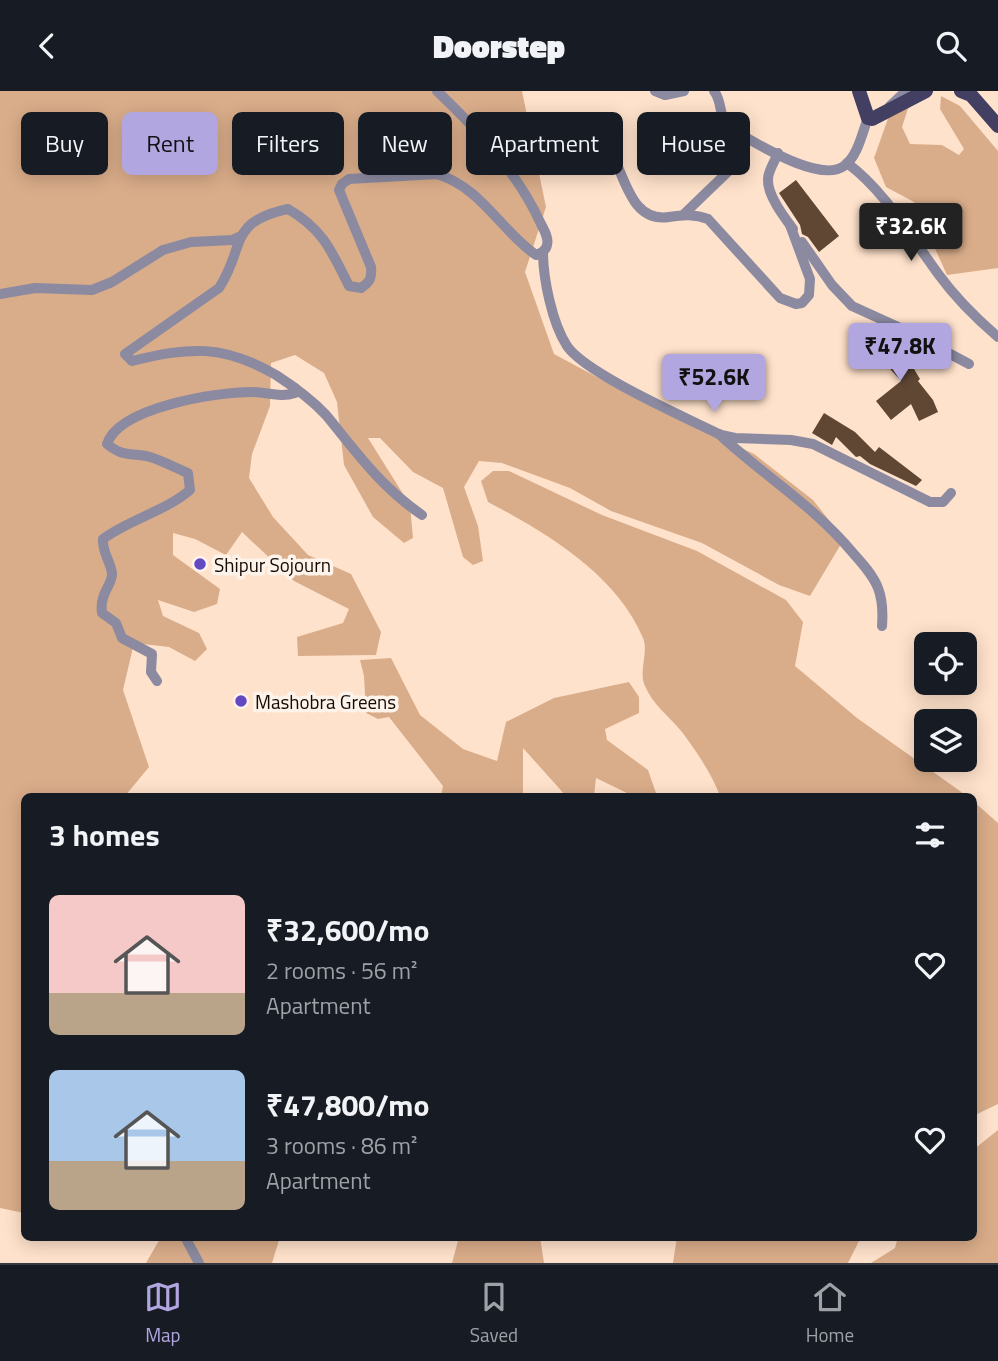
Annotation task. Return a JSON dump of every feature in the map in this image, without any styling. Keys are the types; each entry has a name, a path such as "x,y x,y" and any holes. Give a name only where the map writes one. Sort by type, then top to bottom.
{"main road":[{"path":"859,91 873,117 926,91"},
{"path":"961,91 971,95 998,126"}],"street":[{"path":"437,91 512,173 525,193 547,236 547,245 543,252 545,278 557,323 567,345 580,360 717,432 735,438 790,440 813,444 930,502 943,502 951,493"},
{"path":"655,91 665,95 684,91"},
{"path":"714,91 718,96 723,123 729,128 800,164 835,170 853,156 873,117 906,91"},
{"path":"778,153 768,177 771,193 832,285 852,306 969,364"},
{"path":"847,163 862,174 893,211 941,278 998,337"},
{"path":"0,294 35,288 92,290 112,282 163,250 191,241 232,240 240,236 254,221 267,214 288,209 318,230 349,286 361,288 372,277 371,267 339,190 349,179 437,174 449,178 481,200 526,248 536,255 543,252"},
{"path":"622,175 636,205 643,213 651,218 698,215 708,219 780,298 796,304 802,303 809,295 810,279 790,225"},
{"path":"683,215 725,175"},
{"path":"240,236 226,278 219,288 126,352 126,357 132,361 171,352 225,353 248,359 295,388 324,413 379,481 422,515"},
{"path":"157,681 151,672 152,654 122,638 116,623 102,613 100,601 112,578 102,549 103,539 115,530 176,502 190,490 188,473 150,457 128,456 117,452 107,444 110,434 128,420 192,398 254,392 287,396 295,393 295,388"},
{"path":"717,432 747,460 828,524 865,566 877,586 883,605 882,626"},
{"path":"187,1241 200,1263"}],"shaded area":[{"path":"0,91 522,91 526,112 466,112 466,175 539,175 546,207 525,272 554,354 634,397 754,454 813,500 844,539 810,596 779,585 702,543 611,511 570,488 502,463 479,461 464,487 478,526 483,561 473,565 463,557 443,488 413,472 380,438 368,438 410,505 413,538 404,543 373,517 344,465 337,402 324,373 295,355 271,363 270,406 252,454 249,478 273,517 308,555 351,574 381,632 376,655 298,656 297,637 343,623 349,609 294,581 242,532 226,555 195,539 173,533 173,555 220,589 217,604 194,612 158,600 163,616 199,633 207,649 195,661 169,647 134,643 123,690 149,767 127,793 21,793 21,1212 0,1208"},
{"path":"912,96 902,127 910,144 942,145 959,155 964,149 940,109 941,96 960,106 998,151 998,268 947,275 914,202 886,187 874,158 891,110"},
{"path":"493,471 509,471 602,515 697,551 786,600 803,622 795,666 857,718 914,758 914,772 933,772 963,793 719,793 693,747 648,693 643,680 645,644 631,615 616,594 598,575 556,542 488,502 481,481"},
{"path":"391,658 420,715 463,749 497,761 506,722 554,698 629,682 639,697 639,713 605,729 607,740 648,770 656,793 627,793 596,778 594,793 563,793 523,748 523,793 442,793 443,786 389,717 378,719 366,713 364,676 360,660"},
{"path":"977,805 998,823 998,1104 977,1114"},
{"path":"998,1130 998,1263 871,1263 895,1248 897,1241 977,1241 977,1147"},
{"path":"159,1241 279,1241 272,1263 146,1263"},
{"path":"458,1241 541,1241 544,1263 452,1263"},
{"path":"676,1241 859,1241 848,1263 673,1263"}],"building":[{"path":"796,180 839,236 819,252 808,237 802,234 800,225 779,193"},
{"path":"879,334 891,359 901,350 917,366 914,369 920,379 918,381 933,400 938,412 919,421 911,404 891,420 876,401 901,381 884,362 874,367 861,343"},
{"path":"824,413 855,432 875,452 879,447 922,480 916,486 870,464 860,456 856,457 836,437 832,445 812,433"}],"place":[{"name":"Shipur Sojourn","path":"200,564"},
{"name":"Mashobra Greens","path":"241,701"}]}
